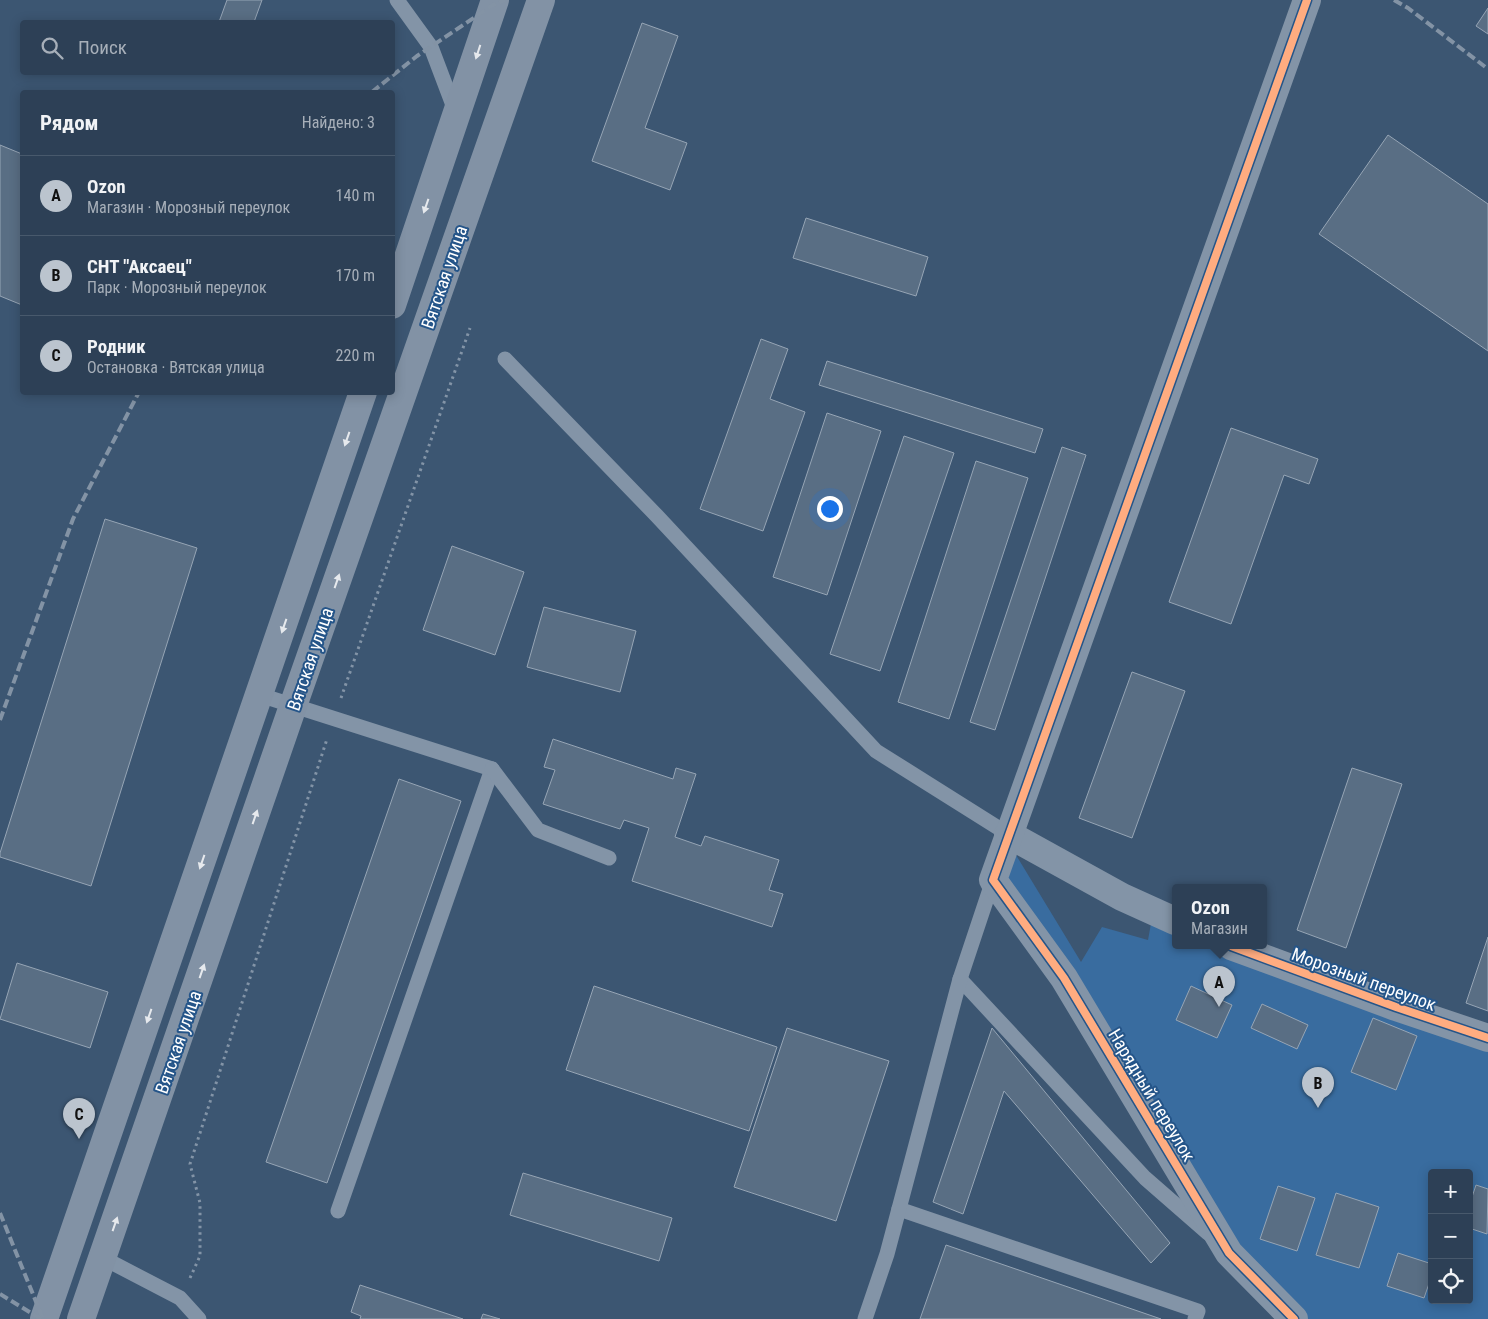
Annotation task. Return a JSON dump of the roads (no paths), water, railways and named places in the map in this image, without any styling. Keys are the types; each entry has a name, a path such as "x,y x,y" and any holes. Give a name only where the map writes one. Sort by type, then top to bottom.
{"main road":[{"path":"395,297 495,0"},
{"name":"Вятская улица","path":"81,1319 293,706 541,0"},
{"name":"Вятская улица","path":"44,1319 362,395"}],"street":[{"path":"993,880 1307,0"},
{"path":"1008,834 1122,896 1172,919"},
{"name":"Нарядный переулок","path":"993,880 1064,978 1230,1252 1294,1319"},
{"name":"Морозный переулок","path":"1239,949 1396,1007 1488,1038"}],"lane":[{"path":"397,0 431,47 457,116"},
{"path":"505,359 657,516 876,751 1008,834"},
{"path":"260,695 492,769 538,830 609,858"},
{"path":"338,1211 492,769"},
{"path":"865,1319 887,1254 960,979 993,880"},
{"path":"960,979 1145,1178 1230,1252"},
{"path":"898,1210 1198,1311 1195,1319"},
{"path":"103,1258 180,1298 199,1319"}],"railway":[{"path":"395,74 417,56 493,5 505,0"},
{"path":"1394,0 1408,8 1488,69"},
{"path":"374,90 393,75"},
{"path":"0,720 73,519 137,395"},
{"path":"0,1213 43,1319"},
{"path":"0,1294 41,1319"}],"place":[{"name":"Ozon","path":"1219,1007"},
{"name":"СНТ \"Аксаец\"","path":"1318,1108"},
{"name":"Родник","path":"79,1139"}]}
